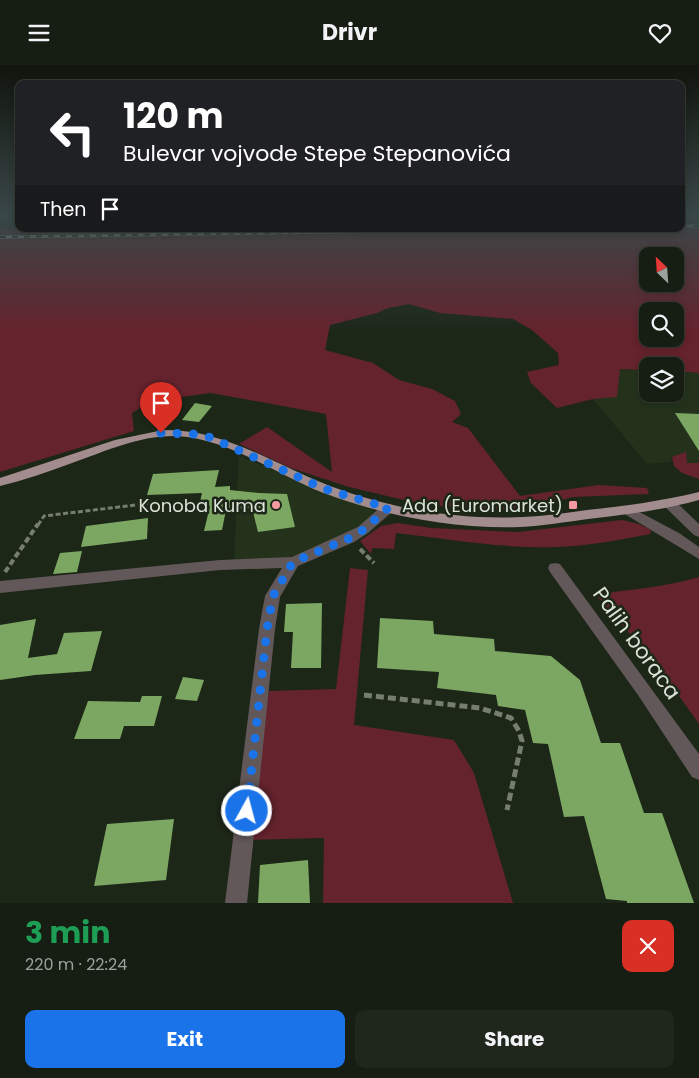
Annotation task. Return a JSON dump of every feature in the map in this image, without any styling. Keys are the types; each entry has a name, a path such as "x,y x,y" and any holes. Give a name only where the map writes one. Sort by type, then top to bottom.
{"main road":[{"path":"0,482 124,442 161,433 176,433 209,437 325,489 388,508 458,519 509,523 628,509 699,496"}],"street":[{"path":"669,503 699,532"},
{"path":"0,587 220,565 293,562 350,538 363,530 388,508"},
{"path":"628,509 674,536 699,554"},
{"path":"236,903 267,629 273,596 293,562"},
{"name":"Palih boraca","path":"555,568 644,690 699,770"}],"path":[{"path":"0,579 44,516 152,503"},
{"path":"350,538 374,563"},
{"path":"364,695 480,708 511,718 520,731 522,741 507,810"}],"shaded area":[{"path":"0,255 639,255 639,293 684,293 684,255 699,255 699,373 684,372 684,357 639,357 639,370 620,369 617,397 593,399 557,408 531,383 527,372 559,365 558,353 532,330 513,319 440,313 409,304 388,308 377,313 330,325 325,350 373,363 399,380 432,389 455,401 461,414 452,422 468,428 520,496 599,485 647,488 649,494 573,497 537,506 500,510 441,506 404,500 349,487 291,468 239,444 267,427 332,472 326,414 211,393 151,401 132,413 134,431 0,472"},
{"path":"619,369 639,370 639,402 684,402 684,372 699,373 699,463 687,464 686,452 672,457 671,462 647,464 593,399 617,396"},
{"path":"686,452 687,463 699,463 699,479 682,473 674,466 672,457"},
{"path":"239,456 345,499 371,505 375,513 352,533 300,554 290,557 234,562"},
{"path":"622,520 639,524 651,530 650,534 592,544 516,547 396,533 394,549 372,548 371,554 360,541 381,526 397,523 432,528 518,532"},
{"path":"350,568 368,570 354,725 454,740 474,773 513,903 323,903 324,838 247,840 269,691 336,689"},
{"path":"699,577 699,724 657,665 595,594 660,586"}],"building":[{"path":"195,403 212,406 199,422 182,420"},
{"path":"675,413 699,414 699,451"},
{"path":"219,470 215,487 230,486 230,490 287,494 295,527 258,532 252,508 226,510 222,530 204,531 210,506 199,506 202,493 147,495 153,474"},
{"path":"148,518 147,539 81,547 86,526"},
{"path":"82,551 77,572 53,574 60,553"},
{"path":"322,603 321,668 291,668 293,632 284,632 286,604"},
{"path":"380,618 433,621 434,634 494,639 495,651 551,656 580,680 601,743 620,743 644,813 662,813 694,903 627,903 627,901 606,899 584,816 564,817 548,744 533,743 525,710 498,706 496,695 437,688 439,672 377,668"},
{"path":"36,619 28,658 57,654 64,633 102,631 91,671 35,675 0,680 0,625"},
{"path":"183,677 204,680 197,701 175,699"},
{"path":"142,696 162,696 154,726 124,726 120,739 74,739 88,701 140,702"},
{"path":"174,819 166,880 94,886 107,824"},
{"path":"308,860 310,903 258,903 260,865"}],"place":[{"name":"Konoba Kuma","path":"276,505"},
{"name":"Ada (Euromarket)","path":"573,505"}],"route":[{"path":"161,433 193,434 209,437 325,489 388,508 363,530 350,538 293,562 273,596 267,629 247,811"}]}
